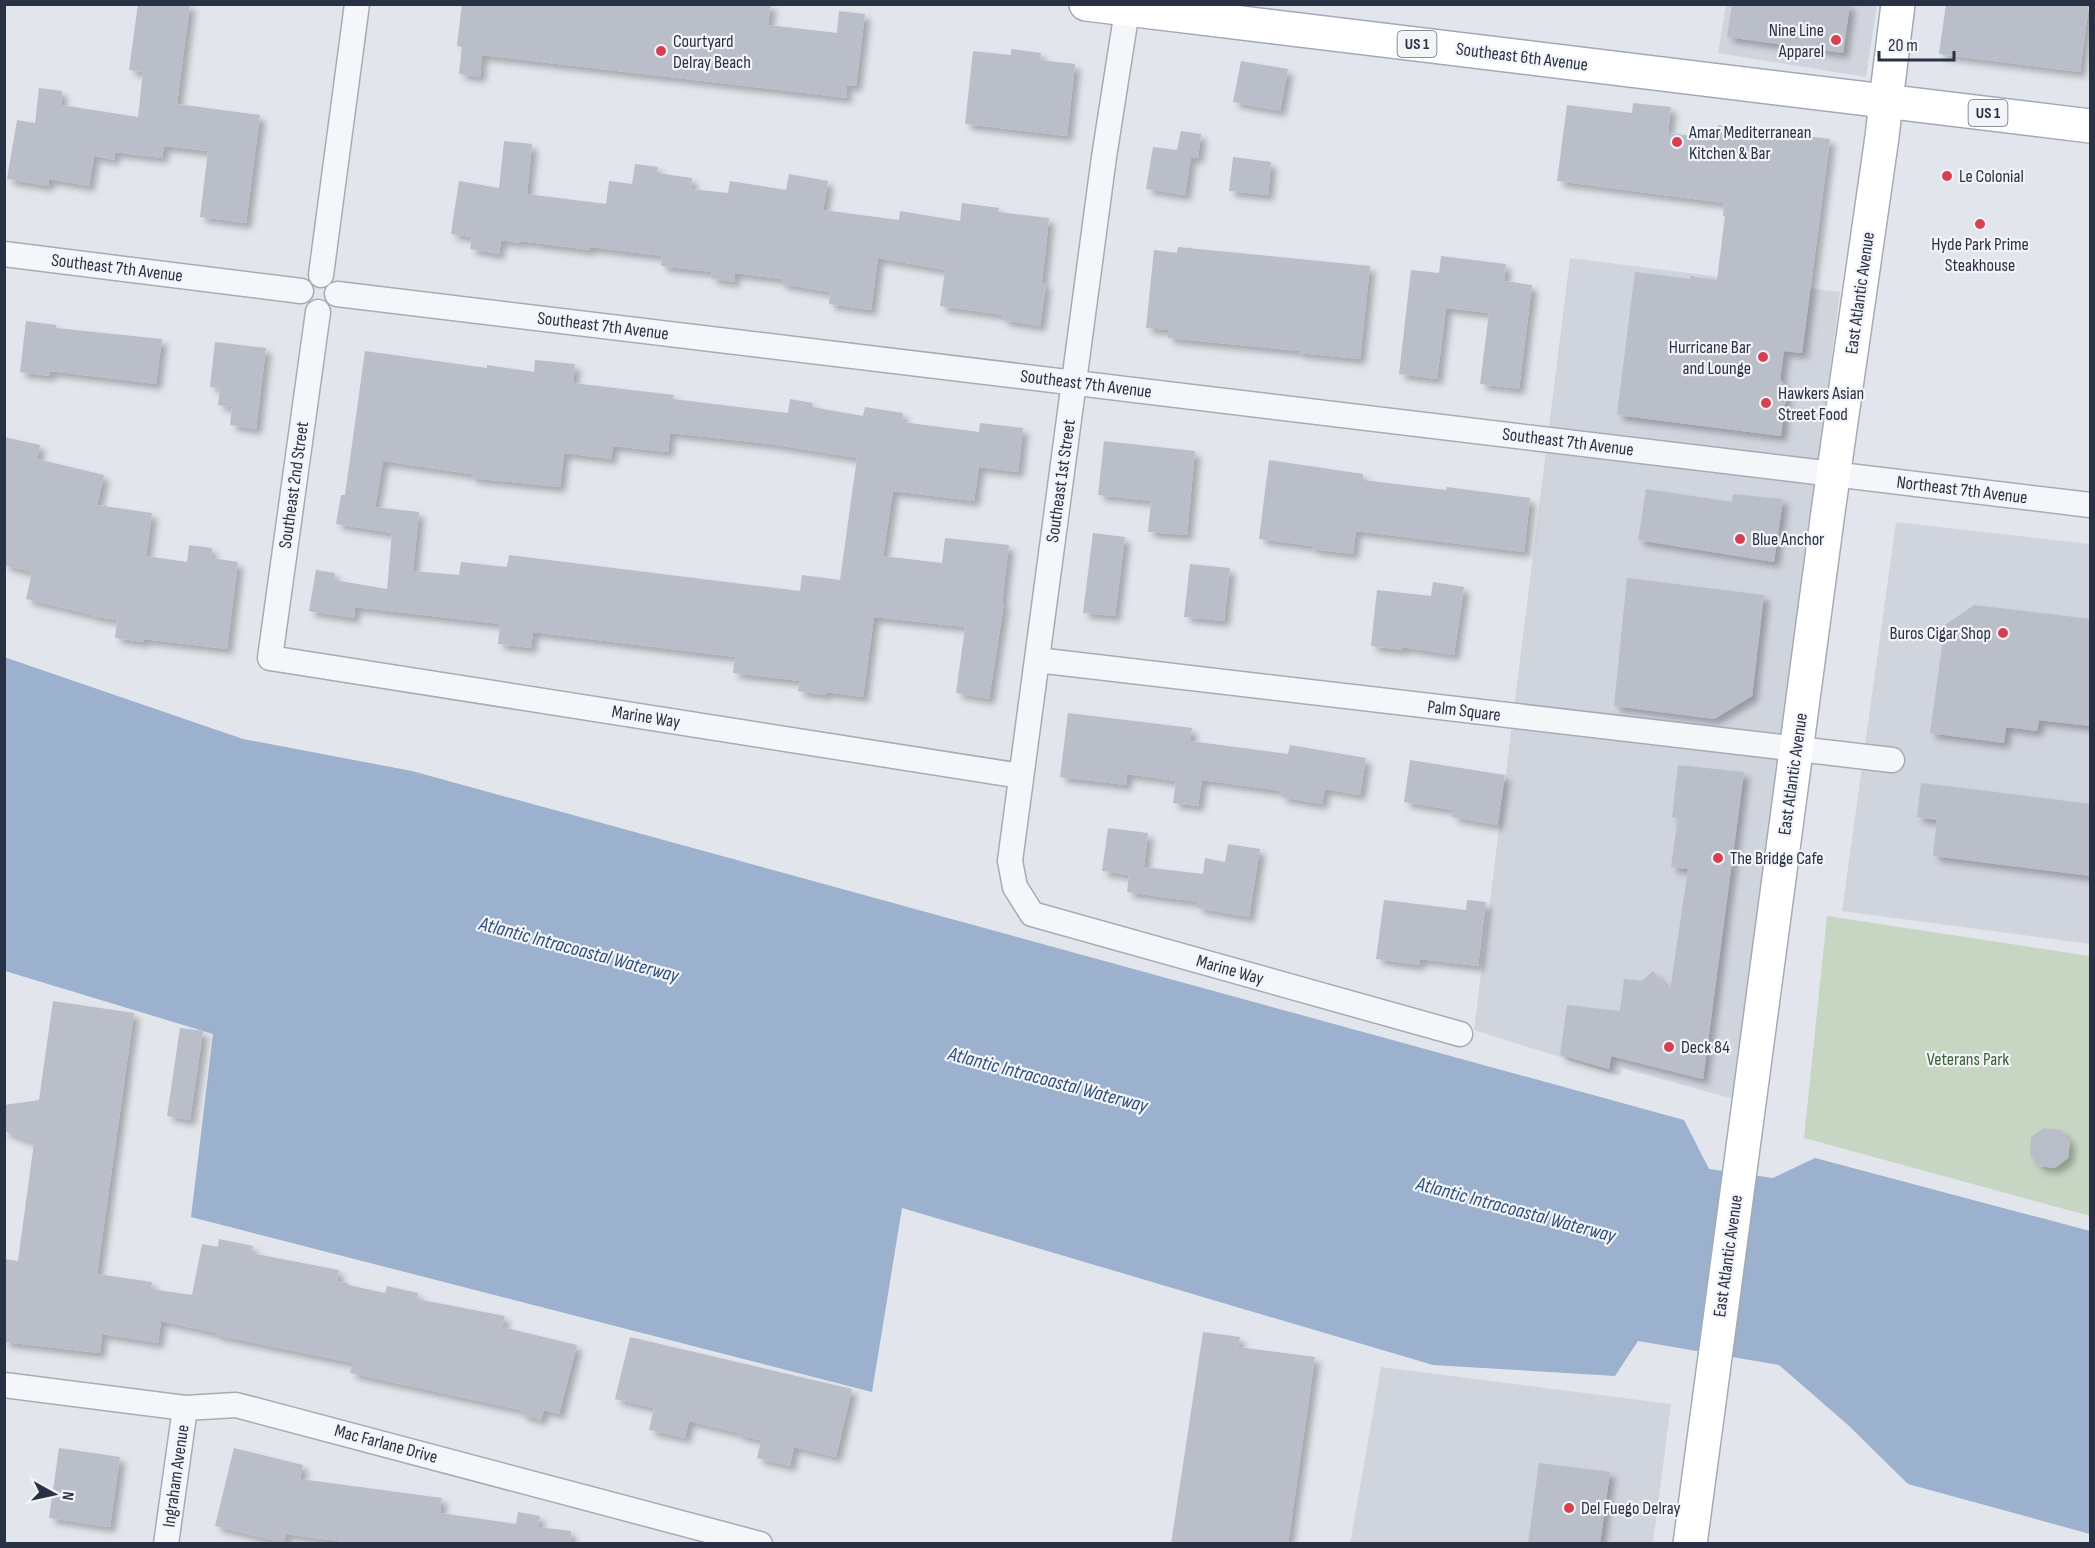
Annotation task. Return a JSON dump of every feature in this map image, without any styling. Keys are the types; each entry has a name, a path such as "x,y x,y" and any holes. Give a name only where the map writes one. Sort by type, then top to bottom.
{"main road":[{"name":"Southeast 6th Avenue","path":"1086,4 1128,7 1886,101"},
{"name":"East Atlantic Avenue","path":"1690,1544 1796,749 1882,137 1898,4"},
{"name":"US 1","path":"1886,101 2091,126"}],"street":[{"path":"321,275 357,4"},
{"name":"Southeast 1st Street","path":"1015,887 1010,861 1104,157 1128,7"},
{"name":"Southeast 7th Avenue","path":"4,254 300,291"},
{"path":"321,275 331,280 337,294 332,306 318,312 307,307 300,291 310,277 321,275"},
{"name":"Southeast 7th Avenue","path":"337,294 1834,474"},
{"name":"Southeast 2nd Street","path":"270,658 318,312"},
{"name":"Northeast 7th Avenue","path":"1834,474 2091,506"},
{"name":"Marine Way","path":"270,658 1021,776"},
{"name":"Palm Square","path":"1037,660 1892,760"},
{"name":"Marine Way","path":"1015,887 1032,914 1460,1034"},
{"name":"Mac Farlane Drive","path":"4,1386 185,1408 236,1404 760,1544"},
{"name":"Ingraham Avenue","path":"166,1544 185,1408"}],"shaded area":[{"path":"1726,5 1877,5 1866,77 1718,53"},
{"path":"1570,258 1840,292 1737,1100 1622,1068 1620,1076 1474,1030"},
{"path":"1896,522 2090,544 2090,944 1842,911"},
{"path":"1381,1367 1671,1404 1653,1543 1350,1544"}],"green space":[{"name":"Veterans Park","path":"1827,916 2090,956 2090,1216 1804,1138"}],"water":[{"name":"Atlantic Intracoastal Waterway","path":"4,657 243,739 412,771 1684,1120 1709,1169 1773,1178 1815,1158 2090,1231 2090,1534 1908,1484 1848,1425 1779,1365 1638,1341 1615,1376 1433,1365 902,1208 872,1392 191,1217 213,1034 5,971"}],"building":[{"path":"138,4 190,4 177,104 260,115 246,223 200,217 208,151 164,146 162,158 115,152 114,160 94,156 89,186 49,179 48,186 7,179 17,120 35,123 39,88 62,91 61,105 138,117 143,72 129,70"},
{"name":"Courtyard Delray Beach","path":"462,4 771,4 768,25 837,33 839,11 865,14 856,86 846,85 847,98 482,55 480,77 459,74 462,47 457,46"},
{"path":"1732,4 1850,4 1843,53 1727,37"},
{"path":"1946,4 2089,4 2080,72 1939,54"},
{"path":"1011,49 1041,53 1040,60 1075,64 1067,136 965,124 973,51 1011,55"},
{"path":"1241,61 1288,69 1280,111 1233,102"},
{"path":"1633,103 1671,107 1668,133 1716,139 1718,125 1830,139 1802,353 1784,351 1780,379 1787,389 1781,436 1617,415 1635,272 1717,280 1725,216 1723,216 1724,203 1557,181 1567,105 1632,113"},
{"path":"1181,131 1201,134 1198,158 1191,157 1185,195 1146,189 1153,147 1177,150"},
{"path":"504,141 532,144 527,194 606,204 609,181 632,184 635,164 658,167 657,173 692,178 691,189 728,193 730,181 786,190 789,174 828,181 823,210 899,220 900,211 960,221 962,203 999,208 998,212 1049,218 1042,283 1046,284 1040,326 1002,320 1003,315 940,306 945,270 878,258 871,310 829,304 830,292 781,284 781,279 735,273 734,282 711,278 712,272 661,266 662,256 590,247 590,250 501,240 499,254 470,249 472,237 451,234 459,181 499,188"},
{"path":"1233,157 1271,162 1268,195 1229,191"},
{"path":"1178,247 1370,266 1360,359 1168,338 1168,330 1146,328 1154,250 1177,253"},
{"path":"1441,256 1506,264 1504,281 1532,285 1519,389 1480,384 1489,313 1446,308 1437,379 1399,374 1411,270 1439,273"},
{"path":"26,321 56,325 56,328 162,339 156,384 50,371 50,376 20,372"},
{"path":"215,342 266,348 256,429 230,425 232,407 218,405 220,388 210,387"},
{"path":"365,351 487,368 487,365 534,372 535,360 575,364 573,383 674,395 673,399 788,413 790,399 813,403 812,407 863,416 865,407 903,413 902,422 979,432 980,423 1023,428 1018,472 979,467 974,501 893,491 883,556 942,563 945,538 1009,545 1002,603 1004,603 989,699 956,693 965,627 874,617 863,697 798,691 800,681 733,673 735,657 533,632 531,648 498,644 500,624 355,607 354,618 309,611 316,570 335,573 334,580 387,589 392,533 336,524 341,495 345,495","holes":["670,433 771,444 857,458 840,580 802,575 800,591 509,555 507,567 461,562 459,575 413,571 419,512 375,507 383,461 471,474 471,478 560,487 564,453 611,459 613,446 668,452"]},
{"path":"4,437 40,445 37,459 104,475 97,505 152,513 146,556 187,562 189,545 212,548 211,558 238,562 227,649 144,639 144,642 115,638 117,620 26,599 32,572 4,565"},
{"path":"1104,441 1195,451 1187,535 1148,532 1151,501 1098,495"},
{"path":"1269,460 1363,474 1363,480 1446,490 1447,487 1530,498 1524,552 1356,531 1353,554 1259,539"},
{"path":"1646,489 1732,502 1733,494 1783,499 1774,562 1638,540"},
{"path":"1093,533 1125,537 1115,616 1083,613"},
{"path":"1190,564 1230,568 1224,621 1184,617"},
{"path":"1627,578 1764,595 1752,696 1714,719 1614,706"},
{"path":"1433,582 1464,587 1454,655 1403,647 1403,650 1371,646 1377,590 1431,596"},
{"path":"1974,605 2091,619 2091,726 2039,720 2037,731 2006,727 2004,743 1930,733 1945,625"},
{"path":"1068,713 1192,728 1190,741 1288,754 1290,745 1366,758 1360,795 1325,789 1322,804 1281,797 1282,791 1202,780 1198,806 1173,803 1176,781 1127,774 1126,785 1060,777"},
{"path":"1410,760 1505,775 1497,825 1452,817 1453,810 1404,802"},
{"path":"1678,765 1744,772 1703,1079 1611,1056 1609,1069 1560,1055 1567,1005 1620,1011 1624,979 1642,981 1653,971 1670,991 1688,869 1671,867 1678,818 1672,817"},
{"path":"1921,783 2091,804 2091,876 1933,856 1937,820 1917,817"},
{"path":"1108,828 1148,833 1144,867 1203,874 1205,858 1225,862 1228,844 1260,849 1249,917 1197,908 1198,902 1127,892 1129,875 1102,871"},
{"path":"1384,900 1466,910 1467,900 1486,902 1478,966 1420,959 1419,965 1376,959"},
{"path":"53,1001 134,1013 97,1274 152,1282 151,1289 192,1295 202,1244 218,1247 219,1239 253,1246 251,1253 339,1270 337,1281 348,1283 348,1285 385,1293 387,1286 418,1293 417,1299 505,1316 502,1327 577,1345 559,1414 544,1410 541,1420 520,1414 521,1410 350,1373 353,1363 216,1335 216,1333 161,1321 158,1343 102,1334 100,1353 4,1342 4,1259 18,1261 34,1142 4,1131 4,1105 39,1100"},
{"path":"180,1028 203,1031 190,1120 167,1116"},
{"path":"2044,1128 2061,1130 2070,1142 2068,1158 2055,1168 2039,1166 2030,1154 2031,1137"},
{"path":"1203,1332 1240,1337 1238,1347 1315,1357 1288,1544 1171,1544"},
{"path":"630,1337 852,1389 836,1457 794,1447 790,1466 757,1458 761,1440 738,1435 739,1433 689,1421 685,1438 649,1430 654,1408 615,1399"},
{"path":"59,1448 120,1457 110,1527 49,1518"},
{"path":"234,1448 303,1465 300,1479 442,1498 440,1513 516,1524 518,1512 540,1516 538,1527 571,1531 570,1544 360,1544 286,1534 284,1543 215,1526"},
{"name":"Del Fuego Delray","path":"1539,1463 1610,1472 1600,1544 1528,1544"}],"place":[{"name":"Nine Line Apparel","path":"1836,40"},
{"name":"Courtyard Delray Beach","path":"661,51"},
{"name":"Amar Mediterranean Kitchen & Bar","path":"1677,142"},
{"name":"Le Colonial","path":"1947,176"},
{"name":"Hyde Park Prime Steakhouse","path":"1980,224"},
{"name":"Hurricane Bar and Lounge","path":"1763,357"},
{"name":"Hawkers Asian Street Food","path":"1766,403"},
{"name":"Blue Anchor","path":"1740,539"},
{"name":"Buros Cigar Shop","path":"2003,633"},
{"name":"The Bridge Cafe","path":"1718,858"},
{"name":"Deck 84","path":"1669,1047"},
{"name":"Del Fuego Delray","path":"1569,1508"}]}
